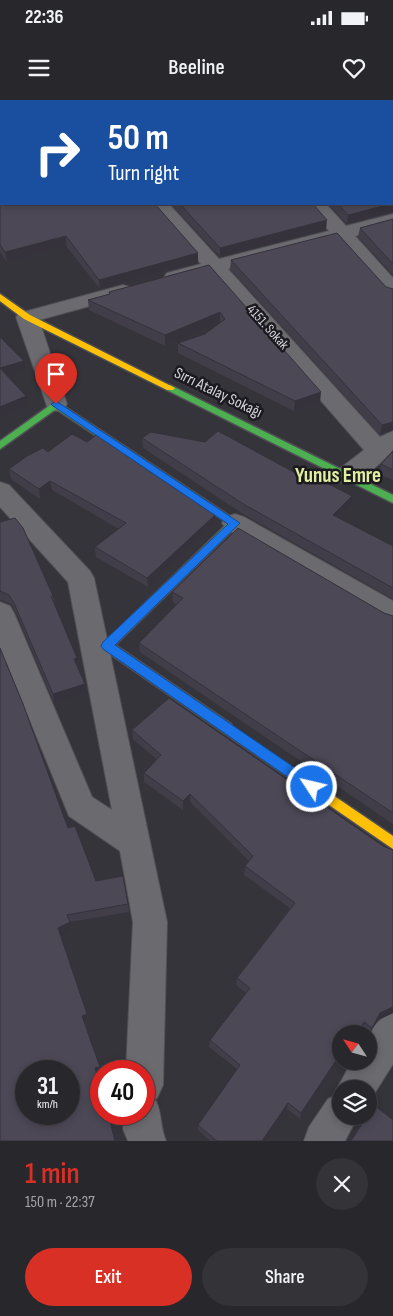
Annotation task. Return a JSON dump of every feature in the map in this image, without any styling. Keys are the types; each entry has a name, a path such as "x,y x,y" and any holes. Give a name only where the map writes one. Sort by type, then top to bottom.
{"street":[{"name":"4151. Sokak","path":"160,205 214,266 385,444"},
{"path":"317,205 393,291"},
{"path":"393,220 214,266 28,317 56,404 235,523 393,614"},
{"name":"Sırrı Atalay Sokağı","path":"0,297 28,317 393,499"},
{"path":"0,446 56,404"},
{"path":"347,476 385,444"},
{"path":"0,491 81,578 150,922 145,1060"},
{"path":"235,523 107,646 393,843"},
{"path":"0,613 80,806 134,843"},
{"path":"362,1080 393,1031"},
{"path":"142,1125 147,1141"},
{"path":"323,1141 333,1125"}],"building":[{"path":"0,205 156,205 198,253 99,280 66,236 5,252 0,245"},
{"path":"181,205 314,205 327,220 220,248"},
{"path":"339,205 387,205 348,215"},
{"path":"393,219 393,264 360,228"},
{"path":"337,233 386,287 393,289 393,422 382,425 231,260"},
{"path":"209,265 321,392 295,401 178,343 205,334 225,319 220,312 165,335 88,300 110,294 109,292"},
{"path":"0,337 24,361 0,368"},
{"path":"0,368 26,396 0,407"},
{"path":"218,431 312,482 317,478 352,496 333,515 393,546 393,588 245,505 142,438 151,432 205,442"},
{"path":"72,434 87,442 96,435 215,515 147,578 95,547 126,523 50,481 39,489 9,469 27,456 43,448 48,452"},
{"path":"393,451 393,470 381,464"},
{"path":"15,518 23,528 54,598 51,596 77,658 74,659 85,684 53,694 14,603 9,595 0,591 0,522"},
{"path":"238,528 384,613 393,616 393,813 139,643 183,598 172,592"},
{"path":"0,648 23,704 68,828 75,826 96,881 123,876 128,904 67,915 70,922 58,928 87,1014 82,1016 98,1060 90,1060 90,1125 111,1125 115,1141 0,1141"},
{"path":"169,698 383,846 393,850 393,1007 380,1013 374,1025 368,1025 364,1022 362,1025 332,1025 332,1066 301,1113 288,1103 262,1141 217,1141 198,1125 240,1065 210,1040 250,988 237,978 295,903 245,866 253,856 190,794 183,801 144,773 161,755 132,730"},
{"path":"377,1107 393,1120 393,1141 351,1141 361,1125 377,1125"}],"traffic: fast":[{"path":"170,388 393,499"},
{"path":"0,446 56,404 235,523 107,646 227,728"}],"traffic: slow":[{"path":"0,297 27,317 170,388"},
{"path":"227,728 393,843"}],"district":[{"name":"Yunus Emre","path":"338,475"}],"route":[{"path":"56,404 235,523 107,646 312,787"}]}
